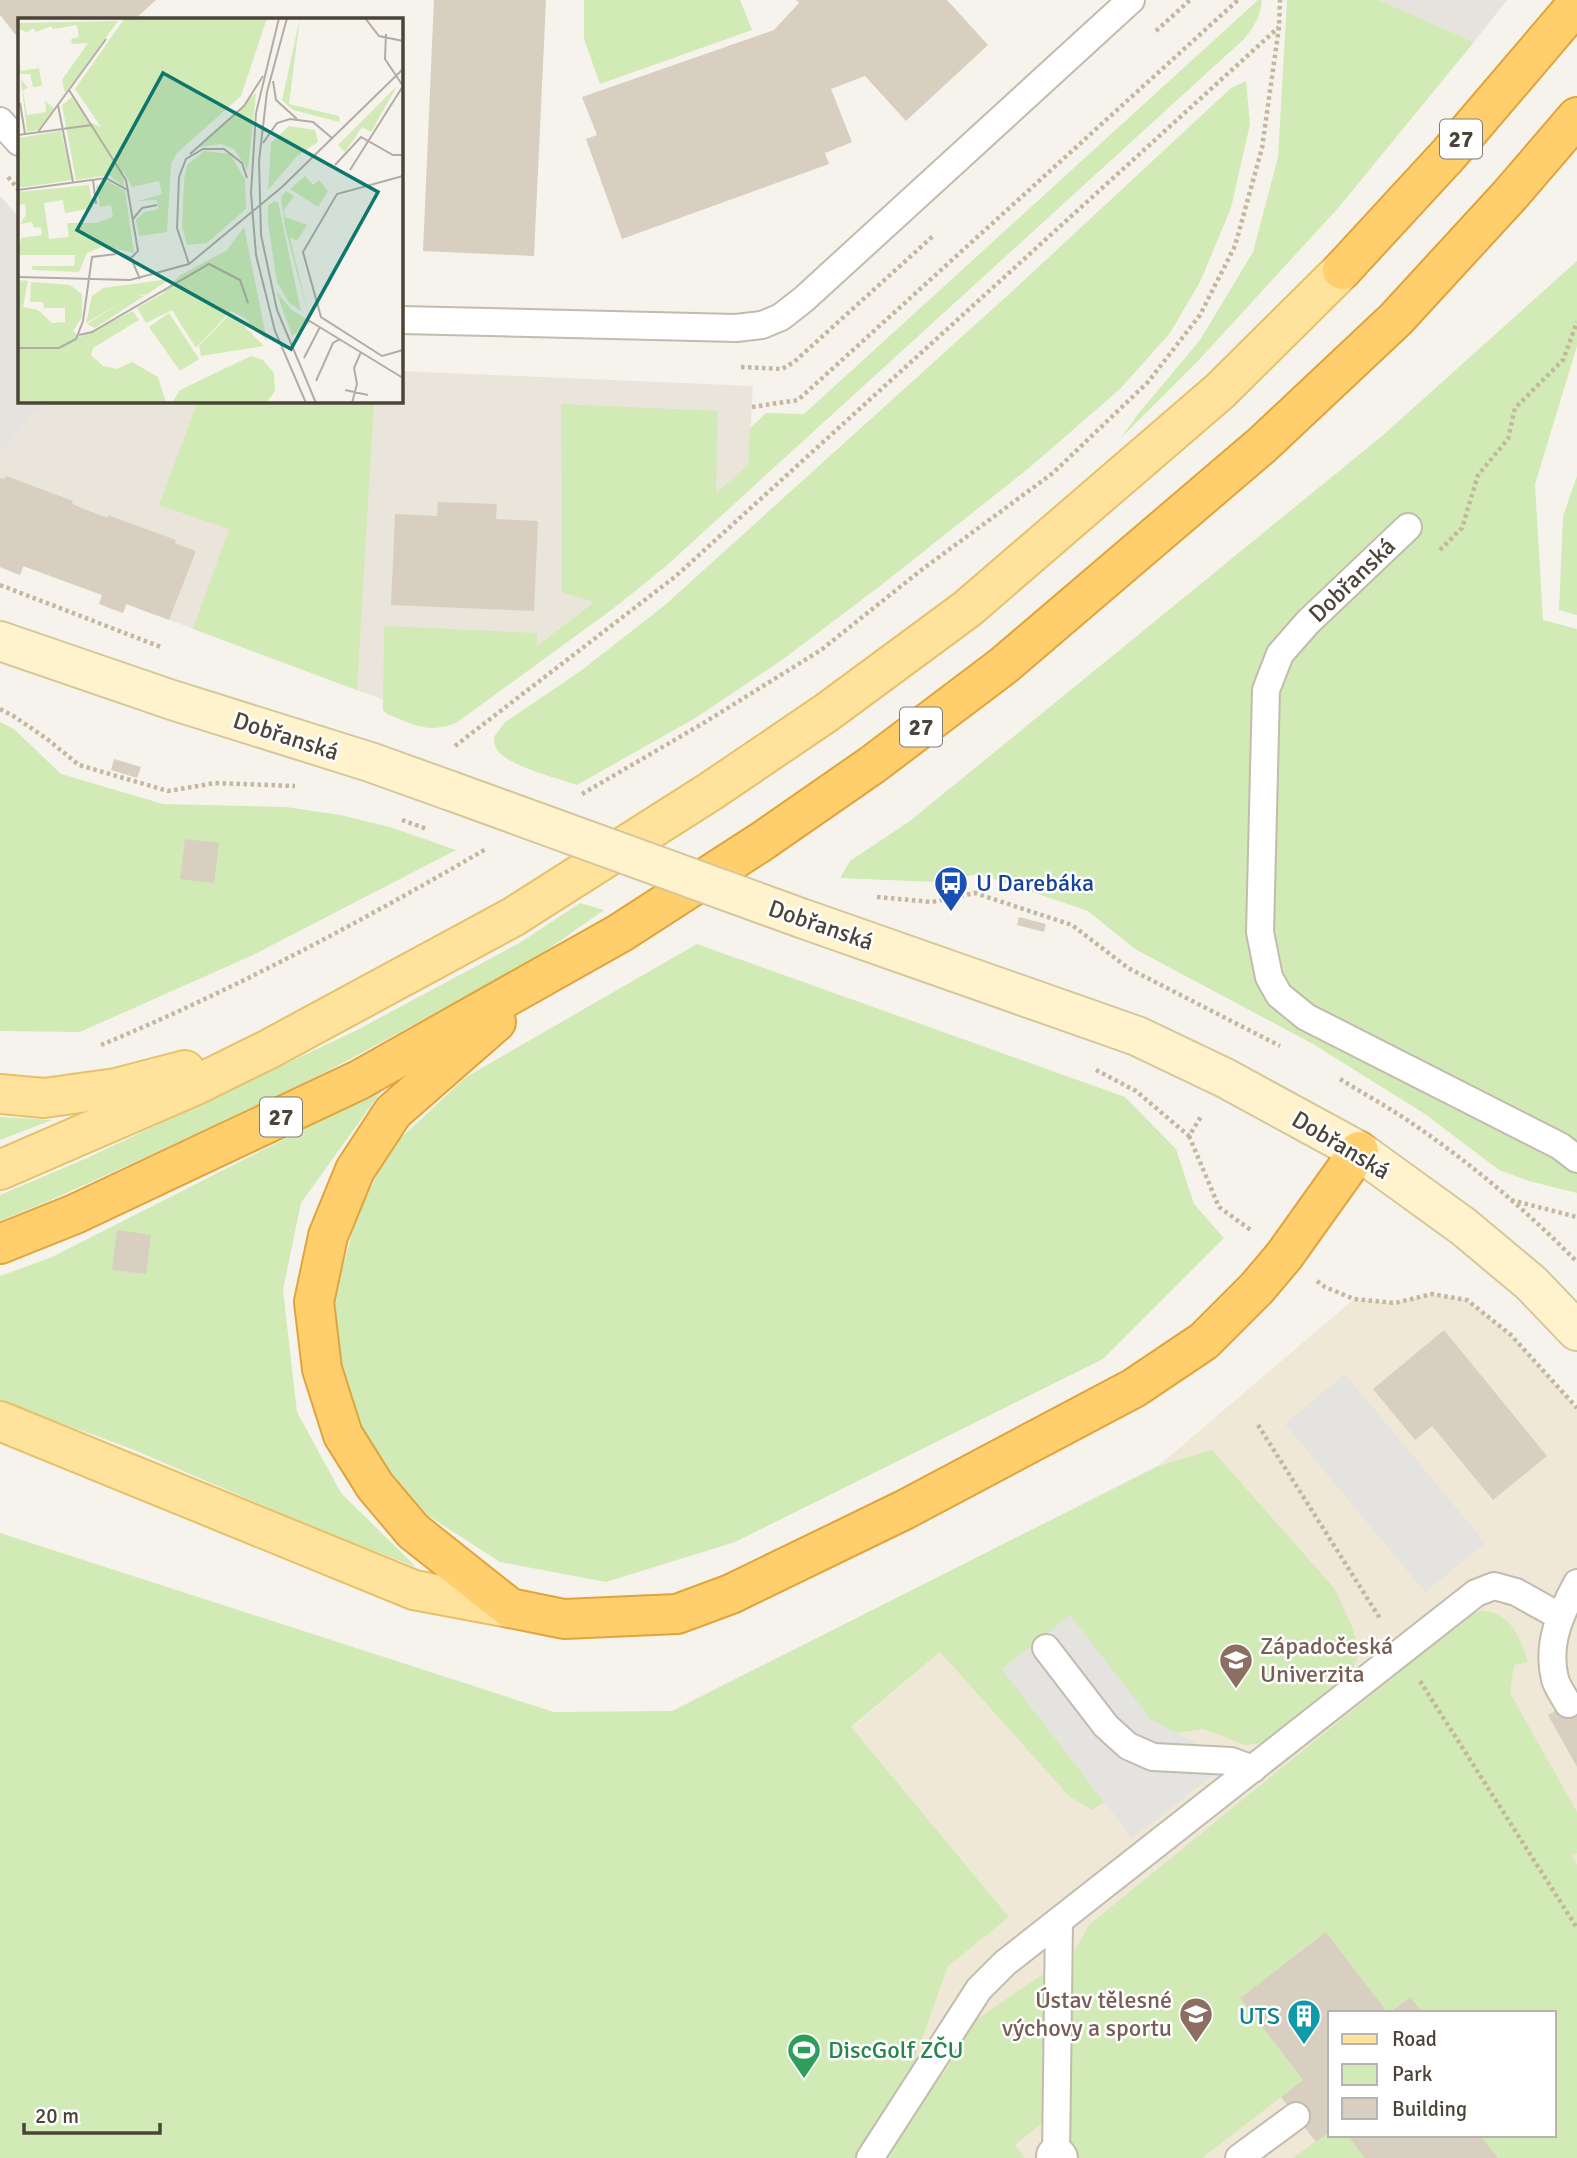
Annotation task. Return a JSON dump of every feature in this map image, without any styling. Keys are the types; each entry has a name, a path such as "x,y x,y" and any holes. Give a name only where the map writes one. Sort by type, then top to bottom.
{"highway":[{"name":"27","path":"1342,270 1449,153 1577,4"},
{"name":"27","path":"0,1244 75,1214 347,1086 620,933 761,842 872,765 1003,666 1262,444 1396,319 1510,195 1577,117"},
{"path":"553,972 393,1112 355,1170 328,1236 314,1302 322,1369 342,1435 375,1486 413,1531 510,1608 564,1619 677,1614 731,1594 904,1510 1134,1388 1204,1342 1257,1288 1284,1256 1359,1152"}],"main road":[{"name":"27","path":"0,1170 196,1085 268,1049 513,917 711,791 826,713 967,609 1220,391 1342,270"},
{"path":"0,1094 44,1098 116,1088 268,1049"},
{"path":"0,1421 414,1590 510,1608"}],"street":[{"name":"Dobřanská","path":"0,641 172,700 370,762 800,918 1137,1036 1226,1078 1359,1152 1464,1227 1531,1283 1577,1331"}],"lane":[{"path":"402,320 710,329 762,325 781,317 1131,0"},
{"path":"0,121 18,141"},
{"name":"Dobřanská","path":"1408,527 1308,622 1280,654 1266,690 1260,932 1269,977 1279,995 1306,1017 1560,1146 1577,1159"},
{"path":"870,2158 979,1989 1005,1963 1476,1593 1494,1586 1570,1603 1552,1646 1555,1680 1568,1703"},
{"path":"1046,1648 1106,1726 1128,1745 1153,1757 1231,1761 1253,1769"},
{"path":"1057,2157 1059,1921"},
{"path":"1240,2158 1296,2116"}],"path":[{"path":"752,407 798,400 1238,0"},
{"path":"581,794 702,724 821,650 920,571 1053,473 1148,382 1200,315 1235,247 1262,148 1279,27 1280,0"},
{"path":"447,753 676,576 1279,27"},
{"path":"1436,554 1462,528 1478,475 1508,439 1515,408 1563,360 1577,322"},
{"path":"0,709 47,739 79,765 168,791 215,783 299,786"},
{"path":"98,1046 153,1023 330,936 497,843"},
{"path":"1189,1136 1219,1207 1325,1287 1354,1299 1395,1303 1432,1294 1467,1300 1511,1335 1577,1408"},
{"path":"1511,1200 1577,1217"}],"shaded area":[{"path":"1379,0 1507,0 1474,42"},
{"path":"0,196 18,216 18,402 56,402 35,412 0,452"},
{"path":"402,371 753,386 748,465 595,601 435,719 127,604 123,613 99,604 102,595 24,566 20,575 0,567 0,452 35,412 56,402 402,402"},
{"name":"Západočeská Univerzita","path":"1432,1294 1467,1300 1511,1335 1577,1408 1577,2158 609,2158 914,2057 948,1966 1009,1917 851,1728 1354,1299 1395,1303"},
{"path":"1345,1374 1485,1543 1425,1592 1285,1424"},
{"path":"1070,1615 1151,1720 1231,1761 1132,1838 1002,1669"}],"green space":[{"path":"584,0 740,0 752,30 600,84 584,39"},
{"path":"1258,0 1262,0 1258,16 1244,39 665,567 614,608 456,723 437,728 421,727 383,710 384,626 537,633 537,646 594,602 562,592 561,404 718,411 716,493 748,465 750,428 766,413 804,414"},
{"path":"1287,0 1379,0 1474,42 1339,207 1197,362 1121,438 1200,340 1253,252 1278,157"},
{"path":"1246,81 1250,124 1231,208 1200,282 1170,333 1120,389 1029,468 880,586 782,660 697,717 577,785 524,767 499,752 494,737 504,723 582,670 665,605 1019,285 1231,88"},
{"path":"1577,261 1577,346 1535,484 1543,620 1577,629 1577,1193 1499,1170 1425,1114 1313,1044 1135,949 1088,911 979,874 935,882 840,878 850,861 910,821 1382,436"},
{"path":"198,402 374,402 357,690 193,629 229,529 159,505"},
{"path":"1577,476 1577,615 1559,610 1563,516"},
{"path":"0,722 14,729 61,774 163,804 286,807 340,815 390,827 456,850 253,955 80,1032 0,1031"},
{"path":"580,903 604,910 530,962 326,1072 201,1132 0,1221 0,1195 87,1158 357,1030 521,942"},
{"path":"697,944 1125,1097 1176,1149 1194,1204 1224,1238 1103,1359 735,1542 606,1582 500,1562 424,1513 373,1461 352,1408 340,1356 334,1299 356,1219 389,1149 466,1077"},
{"path":"383,1089 301,1203 283,1290 297,1412 341,1493 416,1567 315,1528 132,1449 0,1401 0,1276 50,1258"},
{"path":"0,1117 52,1120 0,1140"},
{"path":"1212,1450 1334,1588 1352,1626 1359,1654 1350,1676 1281,1733 1262,1743 1245,1745 1203,1729 1176,1733 1151,1720 1070,1616 1002,1669 1104,1802 1092,1810 1069,1796 940,1652 851,1727 1009,1917 948,1966 915,2058 943,2075 973,2022 1043,1974 1043,2122 1015,2145 1025,2158 0,2158 0,1533 554,1712 672,1711 1158,1466"},
{"path":"1481,1611 1500,1616 1518,1635 1528,1662 1514,1665 1510,1693 1577,1812 1577,1853 1572,1856 1577,1865 1577,2158 1498,2158 1482,2137 1556,2137 1556,2011 1421,2011 1410,1997 1391,2011 1386,2011 1326,1932 1240,1998 1303,2080 1202,2158 1079,2158 1067,2142 1074,1952 1089,1925 1471,1614"},
{"path":"1328,2132 1328,2137 1349,2137 1365,2158 1293,2158"}],"building":[{"path":"0,0 156,0 136,18 18,18 18,38 0,15"},
{"path":"434,0 546,0 534,256 423,251"},
{"path":"796,0 947,0 988,45 906,121 865,76 831,89 852,142 825,153 829,164 622,239 586,139 597,135 582,97 774,30 799,3"},
{"path":"6,476 73,501 72,504 89,511 108,518 108,515 176,540 175,543 196,551 169,620 126,604 123,613 99,604 102,595 23,566 20,575 0,567 0,478 4,479"},
{"path":"438,502 497,504 496,519 538,521 534,611 391,605 395,514 437,516"},
{"path":"114,759 141,767 137,778 111,770"},
{"path":"185,839 219,843 214,883 180,879"},
{"path":"1019,917 1046,924 1044,932 1017,925"},
{"path":"117,1230 151,1235 146,1274 112,1270"},
{"path":"1444,1330 1547,1456 1493,1500 1432,1426 1415,1440 1373,1389"},
{"path":"1577,1698 1577,1767 1548,1715"},
{"name":"UTS","path":"1326,1932 1386,2011 1328,2011 1328,2133 1316,2142 1281,2097 1303,2080 1240,1998"},
{"path":"1410,1997 1421,2011 1392,2011"},
{"path":"1349,2137 1482,2137 1498,2158 1365,2158"}],"place":[{"name":"U Darebáka","path":"951,913"},
{"name":"Západočeská Univerzita","path":"1236,1690"},
{"name":"Ústav tělesné výchovy a sportu","path":"1196,2044"},
{"name":"UTS","path":"1304,2046"},
{"name":"DiscGolf ZČU","path":"804,2080"}]}
